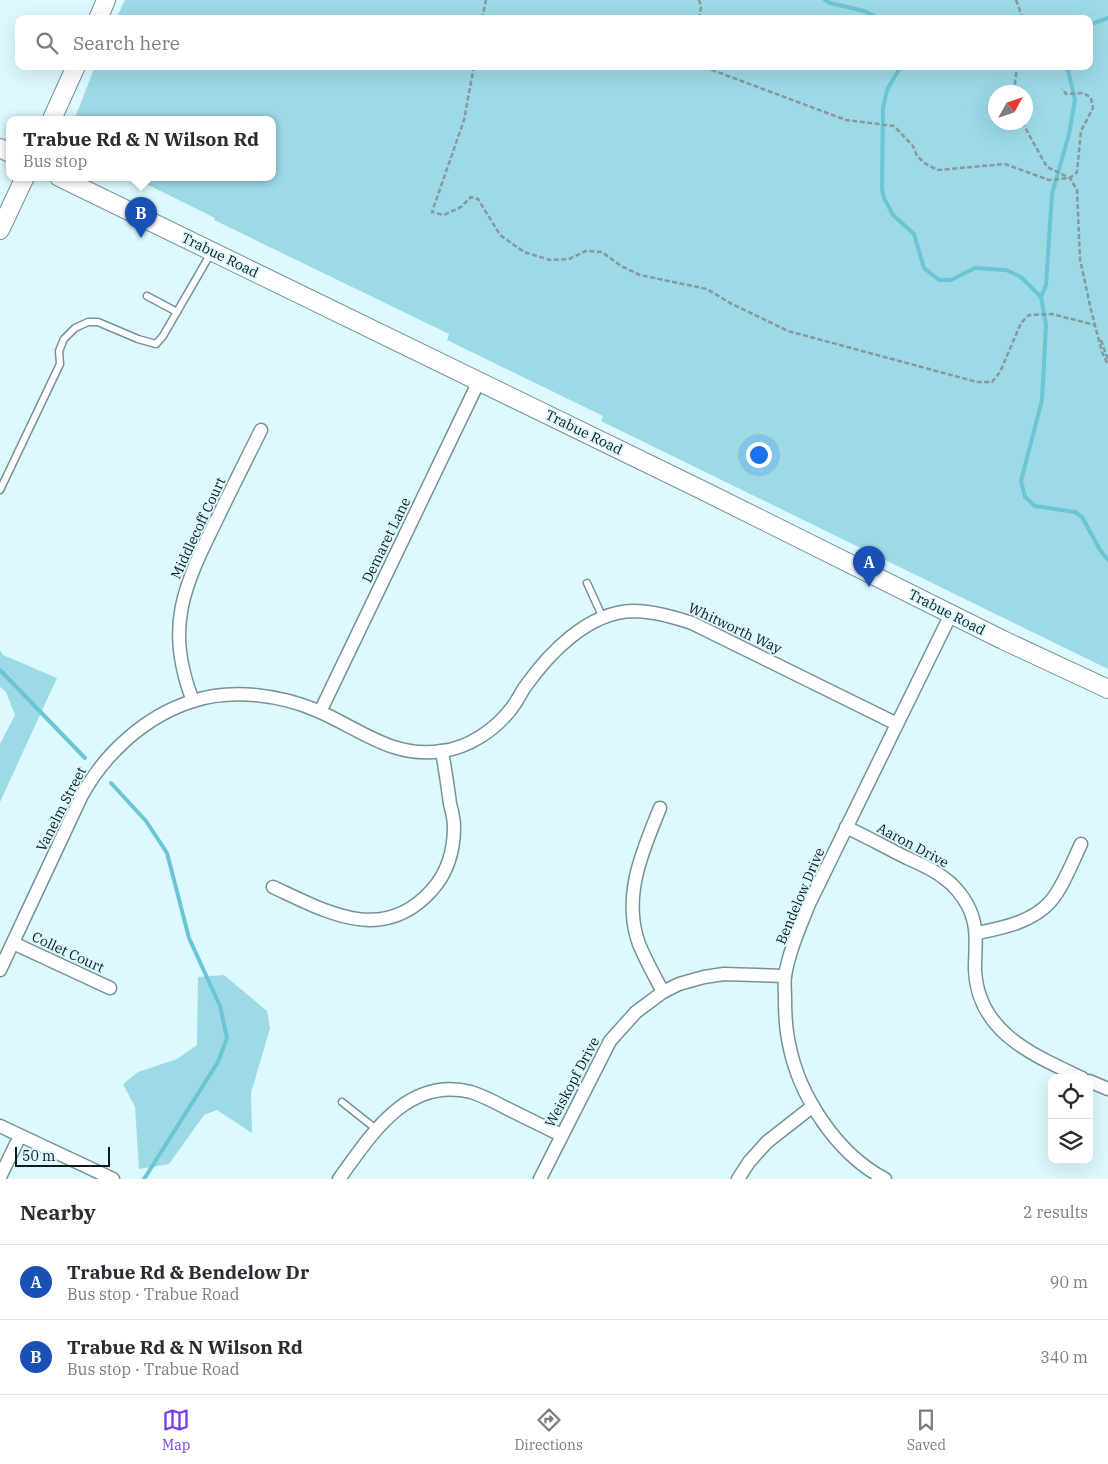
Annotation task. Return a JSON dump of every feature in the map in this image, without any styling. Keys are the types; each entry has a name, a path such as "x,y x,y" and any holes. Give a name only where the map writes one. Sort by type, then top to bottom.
{"main road":[{"path":"100,15 106,0"},
{"path":"53,116 74,70"},
{"path":"0,230 23,181"},
{"name":"Trabue Road","path":"67,181 479,381 1003,640 1108,689"}],"street":[{"name":"Demaret Lane","path":"320,712 479,381"},
{"name":"Middlecoff Court","path":"193,701 185,680 179,653 179,624 184,594 193,567 261,430"},
{"name":"Whitworth Way","path":"193,701 236,695 282,700 320,712 382,744 400,750 420,752 442,751 472,741 502,721 513,708 524,688 556,649 580,630 604,618 632,611 673,616 692,623 897,724"},
{"name":"Bendelow Drive","path":"886,1179 857,1159 837,1140 821,1120 813,1106 799,1077 788,1044 785,976 795,939 809,904 951,614"},
{"name":"Vanelm Street","path":"0,970 81,798 94,775 140,729 156,718 193,701"},
{"path":"273,886 330,913 360,920 390,917 417,905 436,885 446,871 450,860 454,826 442,751"},
{"path":"660,808 634,880 632,902 639,943 647,963 663,992"},
{"name":"Aaron Drive","path":"846,827 931,869 945,878 968,906 974,922 977,933 976,982 980,1000 987,1015 1004,1033 1024,1048 1074,1074"},
{"path":"977,933 1022,921 1043,908 1053,898 1081,844"},
{"name":"Collet Court","path":"13,943 110,988"},
{"name":"Weiskopf Drive","path":"540,1179 610,1041 636,1012 663,992 680,984 704,977 724,974 785,976"},
{"path":"1093,1083 1108,1089"},
{"path":"340,1179 376,1130 408,1101 428,1093 449,1090 470,1092 491,1100 561,1135"},
{"path":"738,1179 767,1142 813,1106"},
{"path":"0,1126 113,1179"},
{"path":"0,1177 20,1136"}],"lane":[{"path":"0,490 60,364 59,351 61,344 69,333 80,324 98,322 138,339 156,344 163,336 212,251"},
{"path":"147,296 177,312"},
{"path":"587,583 604,618"},
{"path":"342,1102 376,1130"}],"path":[{"path":"483,15 486,0"},
{"path":"699,0 701,7 700,15"},
{"path":"1016,0 1022,15"},
{"path":"473,70 464,120 432,212 444,215 461,207 471,197 478,199 500,235 524,252 550,260 569,259 586,251 602,252 621,266 640,275 707,289 730,303 788,331 977,382 992,382 1000,372 1021,323 1030,315 1052,314 1095,325"},
{"path":"712,70 846,120 894,126 913,146 917,156 926,164 938,170 1005,164 1049,180 1070,178 1077,172 1081,131 1093,108 1092,98 1084,93 1066,94 1062,89"},
{"path":"1015,85 1017,70"},
{"path":"1026,130 1047,167 1070,178 1077,190 1080,259 1102,352 1108,365"},
{"path":"1095,325 1108,360"}],"shaded area":[{"path":"125,0 1108,0 1108,669 601,421 603,416 447,340 449,334 214,220 215,218 140,181 276,181 276,116 76,116 93,70 1093,70 1093,15 118,15"},
{"path":"0,650 3,655 57,678 0,802 0,744 15,715 6,692 0,687"},
{"path":"224,975 267,1011 270,1028 251,1093 252,1133 217,1110 204,1115 169,1164 139,1169 135,1107 123,1084 138,1072 177,1059 197,1045 198,977"}],"waterway":[{"path":"825,0 872,15"},
{"path":"1093,24 1108,18"},
{"path":"899,70 887,90 883,108 882,189 884,198 893,215 914,234 924,268 939,280 951,280 975,268 1006,270 1021,277 1041,297 1046,325 1042,400 1021,481 1025,497 1035,506 1075,512 1082,517 1100,550 1108,560"},
{"path":"1041,297 1046,285 1052,194 1069,134 1075,100 1068,70"},
{"path":"0,670 85,758"},
{"path":"111,783 146,821 167,853 189,938 220,1006 227,1038 218,1062 144,1179"}],"place":[{"name":"Trabue Rd & N Wilson Rd","path":"141,238"},
{"name":"Trabue Rd & Bendelow Dr","path":"869,587"}]}
